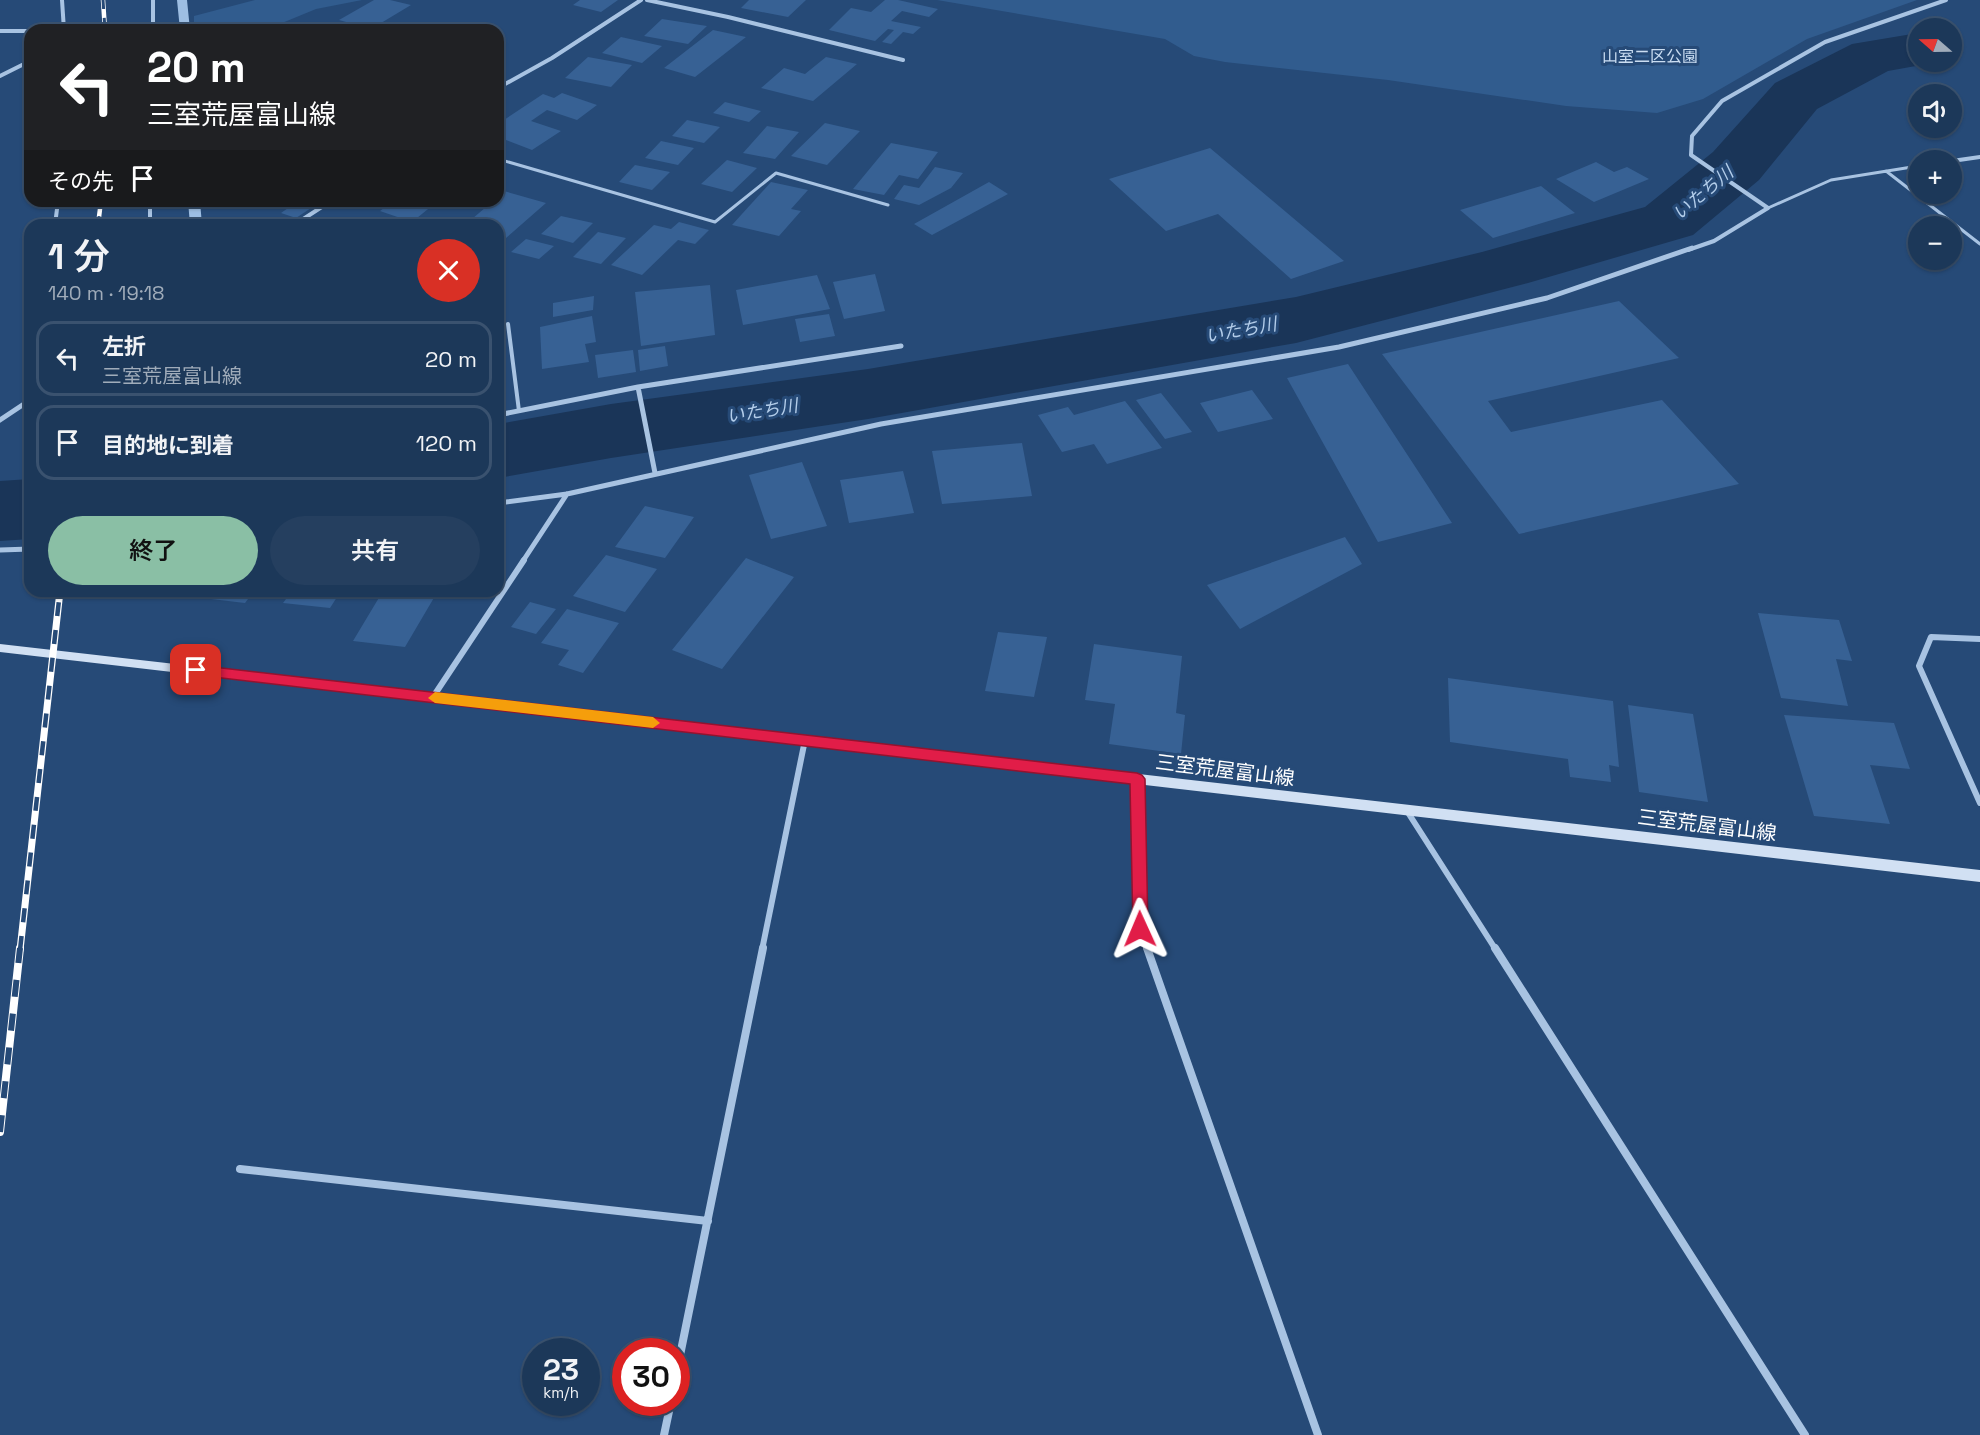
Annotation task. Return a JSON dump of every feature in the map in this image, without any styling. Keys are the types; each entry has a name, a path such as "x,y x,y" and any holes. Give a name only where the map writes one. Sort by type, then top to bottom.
{"main road":[{"name":"三室荒屋富山線","path":"0,648 1980,876"}],"street":[{"path":"62,0 64,24"},
{"path":"153,0 153,24"},
{"path":"504,85 552,58 641,0"},
{"path":"647,0 728,17 903,60"},
{"path":"504,502 567,494 881,424 1339,347 1547,298 1714,241 1768,208 1691,155 1692,136 1722,101 1825,42 1946,0"},
{"path":"0,31 24,31"},
{"path":"0,76 24,64"},
{"path":"1962,160 1980,157"},
{"path":"303,219 322,207"},
{"path":"504,414 638,387 900,346"},
{"path":"638,387 655,473"},
{"path":"0,420 24,404"},
{"path":"504,590 567,494"},
{"path":"0,550 24,549"},
{"path":"433,698 499,597"},
{"path":"1980,639 1931,637 1919,666 1980,803"},
{"path":"684,1338 805,740"},
{"path":"1137,779 1140,929 1318,1435"},
{"path":"1407,810 1805,1435"},
{"path":"240,1169 708,1221"},
{"path":"664,1435 668,1416"}],"lane":[{"path":"504,161 715,222 776,173 888,205"},
{"path":"1768,208 1831,180 1908,168"},
{"path":"1886,171 1980,244"},
{"path":"508,324 519,411"}],"green space":[{"path":"255,0 362,0 316,9 280,24 194,24 194,16"},
{"name":"山室二区公園","path":"937,0 1917,0 1807,39 1703,99 1657,113 1566,106 1388,80 1225,62 1194,56 1165,39"}],"building":[{"path":"374,0 390,0 411,5 379,24 353,24 339,20"},
{"path":"580,0 618,0 601,12 573,5"},
{"path":"749,0 806,0 788,17 741,8"},
{"path":"885,0 898,0 938,9 929,17 902,11 891,21 921,27 913,34 903,32 891,44 882,42 894,30 888,29 875,41 829,30 851,8 871,12"},
{"path":"662,19 707,26 688,44 644,36"},
{"path":"713,30 746,37 695,77 664,68"},
{"path":"621,37 662,46 642,63 602,53"},
{"path":"588,57 632,65 611,87 565,78"},
{"path":"826,57 857,64 813,101 761,88 784,68 805,74"},
{"path":"562,93 597,105 577,120 547,110 531,121 561,131 532,150 504,139 504,120 543,94 554,98"},
{"path":"725,102 761,111 749,122 713,113"},
{"path":"687,120 720,127 704,143 672,136"},
{"path":"825,123 860,131 827,165 791,156"},
{"path":"767,126 799,132 775,159 743,153"},
{"path":"661,141 694,148 678,165 645,158"},
{"path":"891,143 938,152 918,179 899,175 884,195 853,189"},
{"path":"1210,148 1344,261 1291,279 1218,214 1166,231 1109,179"},
{"path":"727,160 757,168 732,192 701,184"},
{"path":"1596,162 1614,172 1627,167 1649,179 1594,202 1556,179"},
{"path":"635,165 670,172 652,190 619,182"},
{"path":"935,167 963,173 951,188 919,205 894,199 904,185 919,188"},
{"path":"771,182 808,190 791,209 801,211 779,236 732,225"},
{"path":"989,182 1008,194 932,235 914,224"},
{"path":"1541,186 1575,213 1493,238 1460,210"},
{"path":"504,191 546,203 504,240 504,219 472,219 486,207 504,207"},
{"path":"290,207 312,207 296,218 281,213"},
{"path":"385,207 431,207 416,219 403,219 380,211"},
{"path":"561,216 593,223 573,243 541,234"},
{"path":"679,222 709,230 695,244 678,240 642,275 611,265 654,225 671,229"},
{"path":"598,232 626,238 601,264 573,257"},
{"path":"526,239 554,246 539,259 511,252"},
{"path":"875,274 885,311 844,319 833,282"},
{"path":"817,275 830,309 743,325 736,290"},
{"path":"710,285 715,335 641,346 635,292"},
{"path":"594,296 593,310 553,317 553,303"},
{"path":"1619,301 1679,358 1488,401 1511,432 1662,400 1739,484 1519,534 1382,354"},
{"path":"829,314 835,336 800,342 795,319"},
{"path":"592,316 596,342 585,344 589,362 542,369 540,327"},
{"path":"665,346 668,366 640,371 638,350"},
{"path":"633,350 636,372 598,378 595,355"},
{"path":"1348,364 1452,523 1378,542 1287,378"},
{"path":"1252,390 1273,419 1218,432 1200,403"},
{"path":"1161,393 1192,432 1165,439 1136,400"},
{"path":"1125,401 1162,448 1107,464 1094,444 1062,452 1038,415 1068,407 1074,415"},
{"path":"1022,443 1032,496 942,504 932,451"},
{"path":"802,462 827,526 771,539 749,475"},
{"path":"903,471 914,513 849,523 840,480"},
{"path":"645,506 694,517 665,558 615,547"},
{"path":"1345,537 1362,564 1240,629 1207,585"},
{"path":"606,555 657,569 625,612 573,596"},
{"path":"746,558 794,577 722,669 672,650"},
{"path":"194,597 250,597 245,603"},
{"path":"288,597 337,597 330,608 283,603"},
{"path":"379,597 434,597 405,647 353,641"},
{"path":"530,602 556,609 536,634 511,627"},
{"path":"567,609 619,623 583,673 558,665 569,650 541,643"},
{"path":"1758,613 1839,620 1852,661 1836,659 1848,706 1781,698"},
{"path":"998,632 1047,637 1034,697 985,691"},
{"path":"1094,644 1182,656 1176,713 1185,715 1181,754 1109,744 1115,704 1085,700"},
{"path":"1448,678 1613,701 1619,767 1609,765 1611,782 1570,777 1568,759 1450,742"},
{"path":"1628,705 1693,714 1708,802 1639,792"},
{"path":"1784,715 1894,723 1910,769 1870,765 1890,824 1814,816"}],"waterway":[{"path":"182,0 184,24"},
{"name":"いたち川","path":"504,450 611,431 868,394 1296,320 1503,268 1669,221 1736,166 1796,96 1873,56 1908,51"},
{"path":"194,207 196,219"},
{"name":"いたち川","path":"0,511 24,509"}],"railway":[{"path":"103,0 105,24"},
{"path":"99,219 100,207"},
{"path":"20,950 59,597"},
{"path":"0,1132 20,948"}],"slow traffic":[{"path":"435,698 653,723"}],"route":[{"path":"196,670 1137,779 1140,929"}]}
